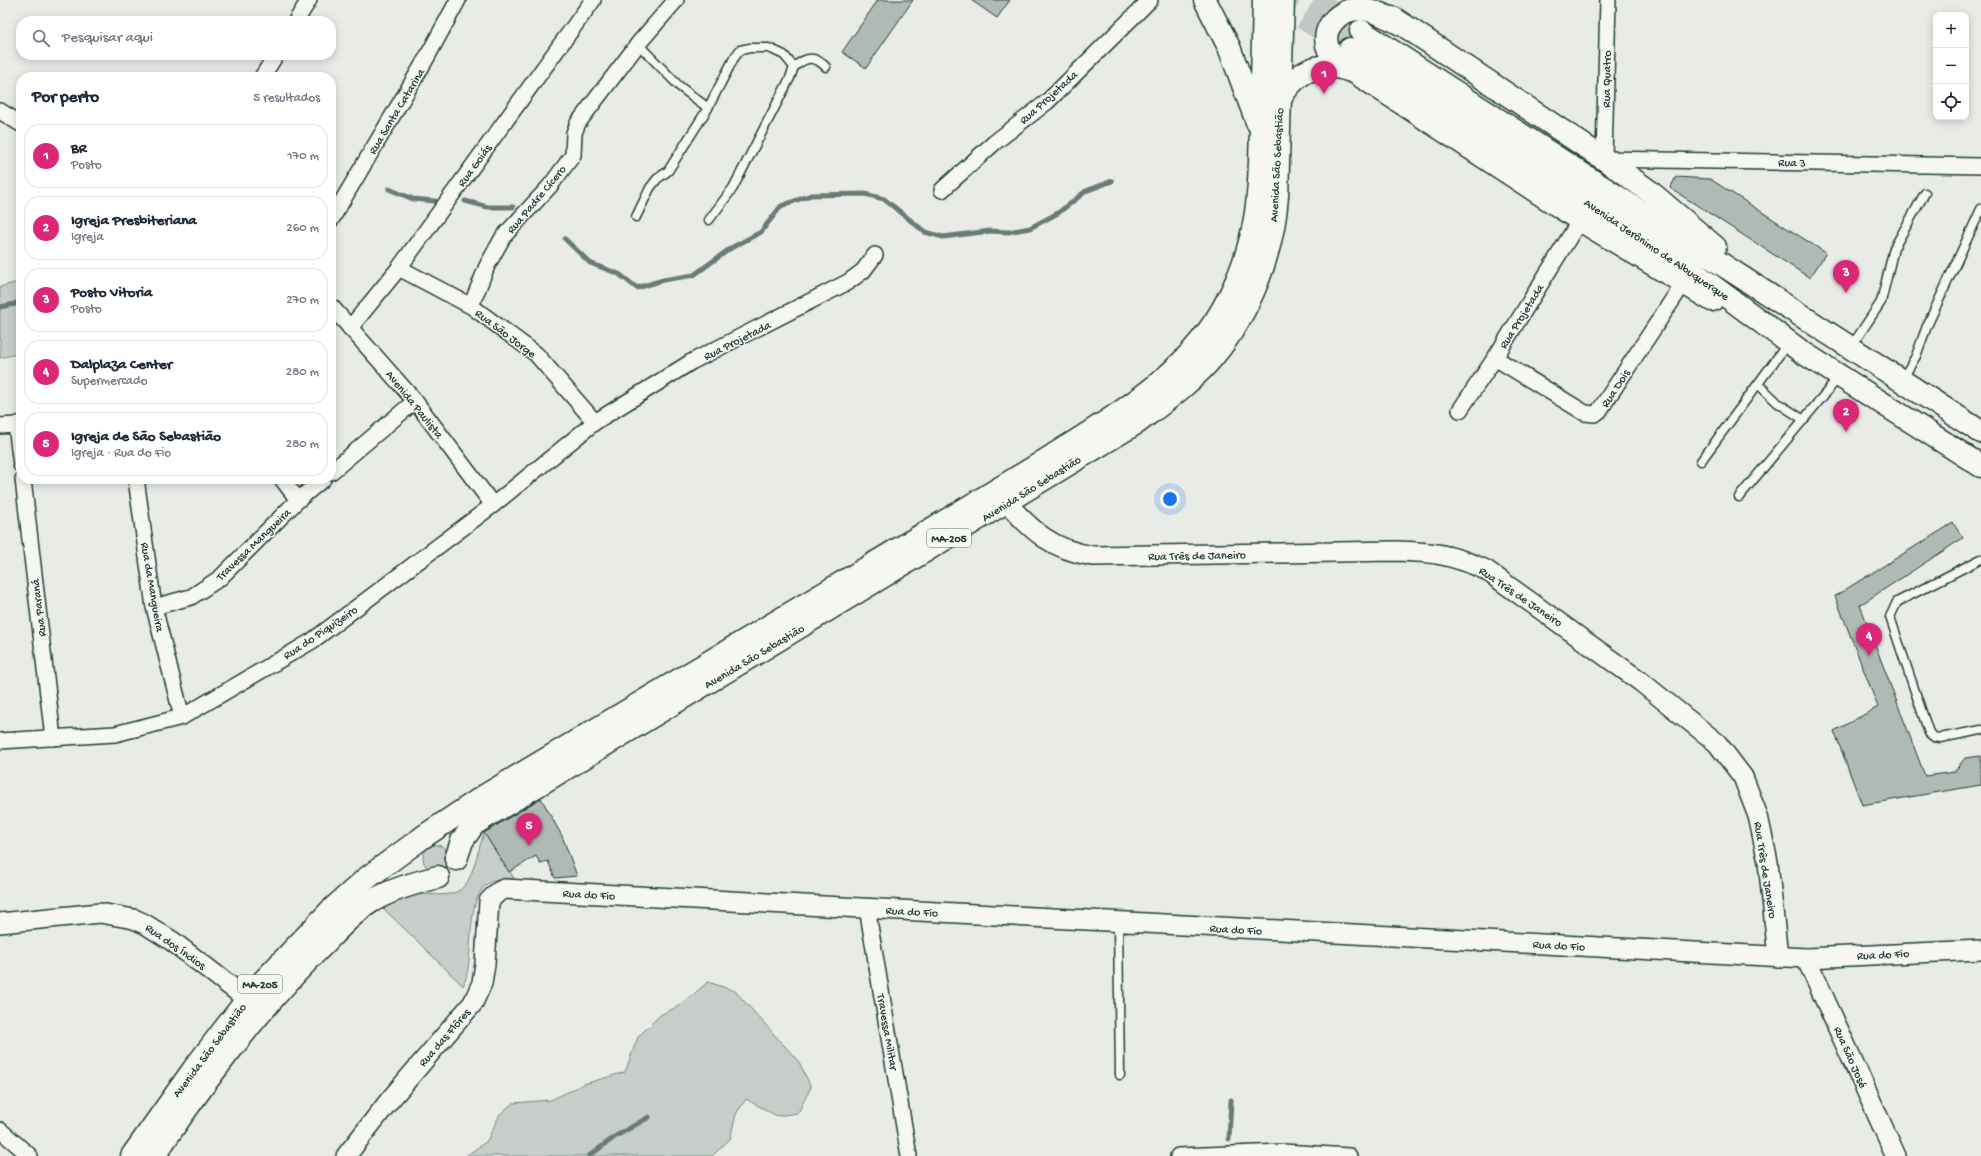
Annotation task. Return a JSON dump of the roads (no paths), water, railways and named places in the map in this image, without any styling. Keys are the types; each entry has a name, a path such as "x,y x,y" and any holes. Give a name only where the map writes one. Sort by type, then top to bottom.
{"main road":[{"path":"1205,0 1229,47 1261,134"},
{"name":"Avenida São Sebastião","path":"132,1156 193,1070 247,999 330,911 367,878 486,795 995,492 1127,408 1159,384 1185,360 1208,332 1229,299 1243,266 1254,231 1259,197 1264,0"},
{"name":"Avenida São Sebastião","path":"456,859 466,834 474,824 1007,503 1138,422 1187,383 1212,357 1232,331 1252,295 1263,266 1272,233 1277,197 1283,0"},
{"path":"1366,0 1604,159 1649,191 1782,303"},
{"path":"1405,26 1370,10 1350,10 1337,16 1329,28 1327,38 1328,48 1334,56 1356,73 1580,220 1683,284 1795,347"},
{"name":"Avenida Jerônimo de Albuquerque","path":"1981,432 1782,303 1356,40 1684,265 1795,347 1981,466"},
{"path":"1280,99 1292,81 1310,70 1335,66 1356,73"},
{"path":"437,834 444,836 454,846 456,859 450,871 438,877 424,875 415,866 413,852 421,839 437,834"},
{"name":"Avenida São Sebastião","path":"154,1156 209,1078 266,1006 335,932 360,909 384,894 408,885 438,877"}],"street":[{"path":"299,16 309,0"},
{"name":"Rua Santa Catarina","path":"336,212 426,59 458,0"},
{"name":"Rua Goiás","path":"350,328 400,268 593,0"},
{"name":"Rua Padre Cícero","path":"470,306 487,266 503,237 550,186 573,154 574,133 578,123 638,44 676,0"},
{"name":"Rua Projetada","path":"942,190 994,143 1047,102 1150,0"},
{"name":"Rua Quatro","path":"1604,159 1608,0"},
{"path":"265,72 273,60"},
{"path":"0,111 16,121"},
{"name":"Rua 3","path":"1604,159 1981,166"},
{"name":"Rua Projetada","path":"1460,410 1495,358 1580,220"},
{"name":"Rua Projetada","path":"595,422 691,362 848,282 863,271 875,255"},
{"name":"Rua São Jorge","path":"400,268 470,306 536,354 595,422"},
{"name":"Rua Dois","path":"1495,358 1585,413 1595,414 1599,411 1683,284"},
{"name":"Avenida Paulista","path":"336,312 415,401 493,506"},
{"path":"336,468 415,401"},
{"name":"Rua do Piquizeiro","path":"0,741 115,734 182,717 312,640 493,506 595,422"},
{"path":"0,426 16,424"},
{"name":"Rua Paraná","path":"24,484 53,738"},
{"name":"Rua da Mangueira","path":"137,484 154,607 182,717"},
{"path":"286,484 298,500"},
{"name":"Travessa Mangueira","path":"154,607 191,597 220,578 298,500 317,484"},
{"name":"Rua Três de Janeiro","path":"1007,503 1028,527 1040,536 1056,545 1080,554 1093,556 1395,551 1433,552 1462,559 1486,570 1640,681 1717,744 1743,777 1758,816 1768,862 1778,957"},
{"name":"Rua do Fio","path":"492,896 504,889 1778,957 1806,958 1981,950"},
{"name":"Rua das Flôres","path":"346,1156 389,1101 473,1003 482,983 486,952 488,908 492,896"},
{"name":"Travessa Militar","path":"867,908 909,1156"},
{"name":"Rua dos Índios","path":"0,923 100,913 134,919 172,941 247,999"},
{"name":"Rua São José","path":"1806,958 1896,1156"},
{"path":"0,1130 30,1156"},
{"path":"1178,1156 1283,1152 1349,1156"}],"lane":[{"path":"638,44 679,86 708,108"},
{"path":"636,218 650,188 657,179 668,171 708,108 734,58 740,50 750,48 769,48 784,55 794,67"},
{"path":"709,220 733,188 790,78 794,67 803,59 811,58 820,60 826,67"},
{"path":"1850,348 1881,302 1894,248 1925,193"},
{"path":"1901,381 1916,356 1927,326 1981,209"},
{"path":"1702,461 1758,384 1795,347"},
{"path":"1740,497 1840,376"},
{"path":"1758,384 1778,403 1804,420"},
{"path":"1981,559 1896,602 1890,617 1929,734 1934,738 1940,738 1981,730"},
{"path":"1118,922 1120,1075"}],"waterway":[{"path":"565,239 590,263 619,274 637,288 663,280 694,275 731,248 761,232 781,206 811,195 865,194 884,199 925,232 943,237 990,231 1008,232 1030,228 1058,213 1086,191 1112,181"},
{"path":"389,189 413,199 435,201"},
{"path":"465,201 488,207 513,207"},
{"path":"0,307 16,303"},
{"path":"1229,1139 1231,1100"},
{"path":"589,1156 616,1136 649,1117"}],"tunnel":[{"path":"1275,0 1350,49"},
{"path":"1314,0 1361,31"}],"place":[{"name":"BR","path":"1324,94"},
{"name":"Posto Vitoria","path":"1846,293"},
{"name":"Igreja Presbiteriana","path":"1846,432"},
{"name":"Dalplaza Center","path":"1869,656"},
{"name":"Igreja de São Sebastião","path":"529,846"}]}
